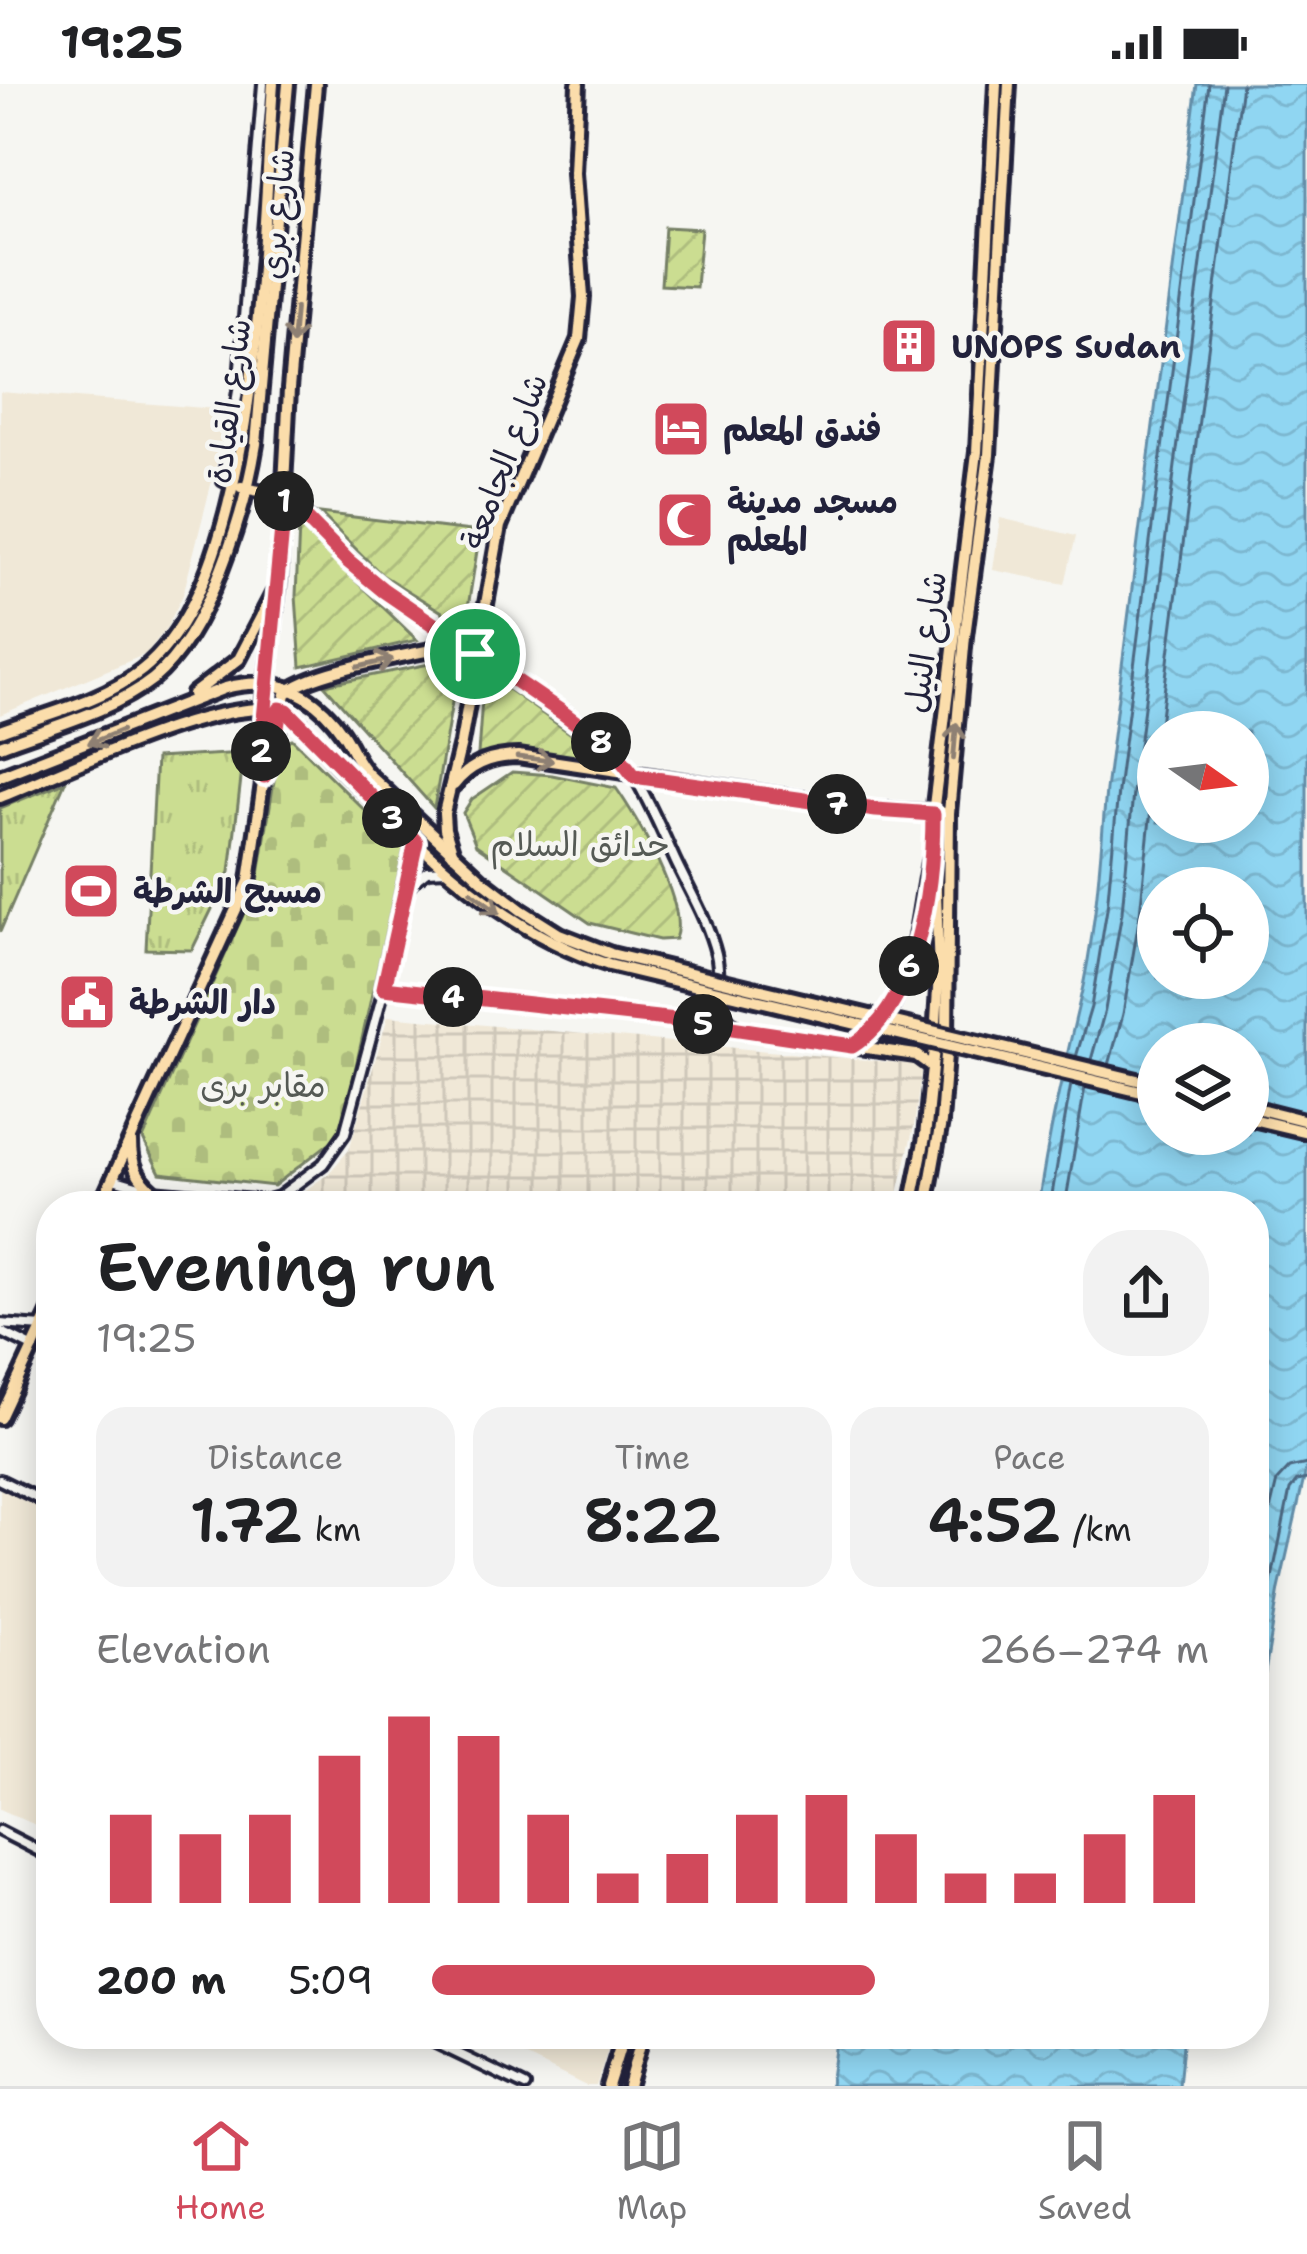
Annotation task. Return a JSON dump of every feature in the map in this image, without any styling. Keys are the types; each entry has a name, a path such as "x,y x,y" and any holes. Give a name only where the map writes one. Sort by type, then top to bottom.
{"main road":[{"name":"شارع القيادة","path":"0,746 125,696 169,663 198,616 235,485 246,424 273,84"},
{"name":"شارع القيادة","path":"0,731 118,686 159,655 174,637 201,583 259,422 288,84"},
{"name":"شارع بري","path":"264,776 260,762 263,707 279,580 289,389 316,84"},
{"name":"شارع الجامعة","path":"453,854 444,820 500,526 579,338 583,297 574,173 578,84"},
{"name":"شارع النيل","path":"914,1191 925,1137 939,973 933,814 977,452 996,84"},
{"name":"شارع النيل","path":"929,1191 941,1122 947,1041 949,813 965,636 989,455 1009,84"},
{"path":"235,485 285,497 364,574 605,745 634,776"},
{"path":"164,713 203,689 239,658 279,580"},
{"path":"108,1191 249,881 264,776 271,763 280,709 292,687 459,644"},
{"path":"0,776 225,688 267,682 292,687 344,735 354,760 369,776 453,854 521,910 610,960 1137,1080"},
{"path":"0,797 184,725 263,707 280,709 298,720 416,842 496,910 540,938 610,960 1137,1091"},
{"path":"448,793 465,772 501,756 876,810 949,813"},
{"path":"852,1046 872,1034 902,986 919,930 933,853"},
{"path":"852,1046 916,1055 931,1066"},
{"path":"1269,1111 1307,1121"},
{"path":"1269,1123 1307,1132"},
{"path":"132,1137 133,1165 153,1191"},
{"path":"0,1418 36,1343"},
{"path":"608,2086 619,2049"},
{"path":"628,2086 639,2049"}],"street":[{"name":"شارع القيادة","path":"235,485 263,84"},
{"path":"634,776 664,830 713,946 720,985 718,1006 726,1020 742,1030"},
{"path":"287,1191 323,1164 345,1133 408,890 416,842"},
{"path":"408,890 427,871 450,870"},
{"path":"384,988 852,1046"},
{"path":"112,1179 153,1191"},
{"path":"0,1328 36,1327"},
{"path":"0,1328 34,1348"},
{"path":"0,1480 36,1498"},
{"path":"0,1831 36,1849"},
{"path":"448,2049 526,2086"}],"shaded area":[{"path":"0,392 230,410 183,595 167,627 146,654 0,715"},
{"path":"1000,518 1076,536 1065,584 993,570"},
{"path":"388,1016 922,1065 899,1191 304,1191 349,1150"},
{"path":"0,1485 36,1503 36,1825 0,1809"},
{"path":"511,2049 608,2049 596,2086 586,2086"}],"green space":[{"path":"665,227 701,229 696,287 661,285"},
{"path":"320,513 480,532 465,626 382,575"},
{"path":"299,526 417,640 301,667 296,596"},
{"name":"حدائق السلام","path":"449,660 458,667 434,808 324,685"},
{"name":"حدائق السلام","path":"484,672 615,765 512,749 478,754"},
{"name":"مقابر برى","path":"292,739 404,849 341,1134 274,1186 160,1173 143,1139 258,881 280,743"},
{"path":"244,753 230,872 192,950 146,949 156,758"},
{"name":"حدائق السلام","path":"512,772 616,788 668,884 677,924 675,939 659,940 590,923 476,845 463,813 472,799"},
{"path":"65,782 0,932 0,808"}],"water":[{"path":"1197,84 1307,84 1307,1465 1269,1649 1269,1191 1041,1191 1090,951 1106,790"},
{"path":"835,2049 1183,2049 1179,2086 830,2086"}],"place":[{"name":"UNOPS Sudan","path":"909,346"},
{"name":"فندق المعلم","path":"681,429"},
{"name":"مسجد مدينة المعلم","path":"685,520"},
{"name":"مسبح الشرطة","path":"91,891"},
{"name":"دار الشرطة","path":"87,1002"}],"route":[{"path":"285,497 364,574 475,654 616,753 634,776 933,814 933,853 911,961 896,998 872,1034 852,1046 685,1021 384,988 416,842 287,711 280,709 271,763 264,776 260,762 285,497"}]}
